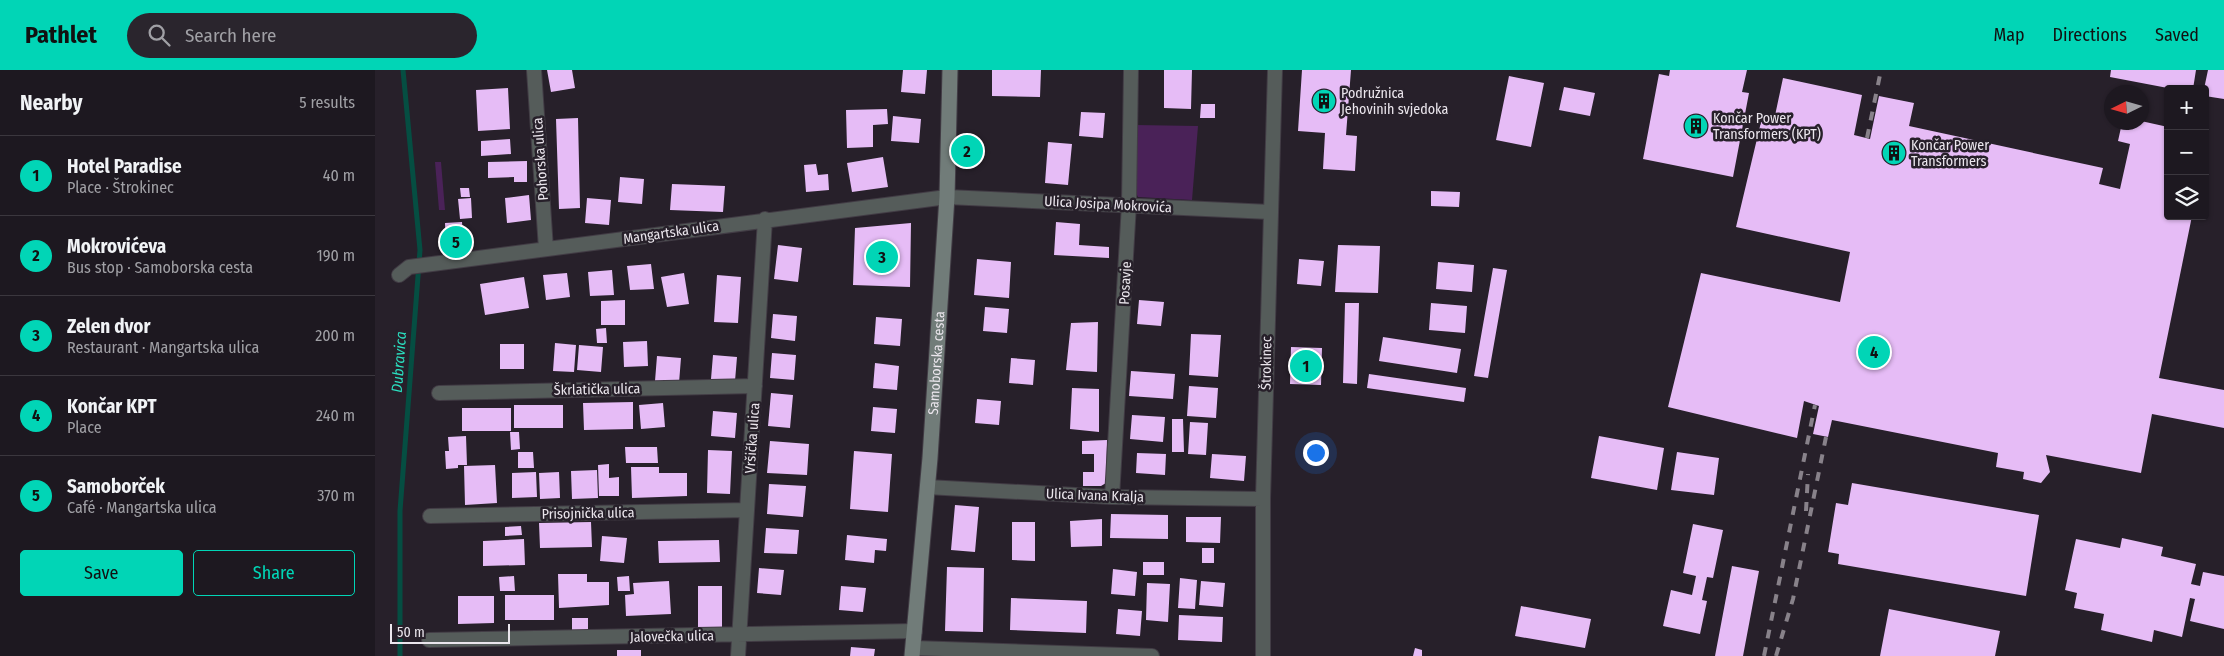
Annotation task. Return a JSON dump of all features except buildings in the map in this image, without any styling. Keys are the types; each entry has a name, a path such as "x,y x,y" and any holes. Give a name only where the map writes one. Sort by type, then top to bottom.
{"street":[{"name":"Pohorska ulica","path":"534,70 546,249"},
{"name":"Samoborska cesta","path":"913,652 927,487 947,197 950,70"},
{"name":"Posavje","path":"1113,497 1129,204 1131,70"},
{"name":"Štrokinec","path":"1263,656 1263,499 1275,70"},
{"name":"Mangartska ulica","path":"404,271 431,264 765,219 947,197"},
{"name":"Ulica Josipa Mokrovića","path":"947,197 1270,212"},
{"name":"Vršička ulica","path":"738,656 765,219"},
{"name":"Škrlatička ulica","path":"439,393 755,386"},
{"name":"Ulica Ivana Kralja","path":"927,487 1113,497 1263,499"},
{"name":"Prisojnička ulica","path":"430,516 747,510"},
{"name":"Jalovečka ulica","path":"429,640 738,635 851,630 915,631"},
{"path":"913,652 1152,656"}],"shaded area":[{"path":"1135,125 1198,126 1192,200 1138,197 1136,193"},
{"path":"435,162 441,162 445,210 439,210"}],"waterway":[{"name":"Dubravica","path":"400,656 400,511 420,250 403,70"}],"railway":[{"path":"1867,138 1881,70"},
{"path":"1764,656 1815,405"},
{"path":"1776,656 1793,599 1826,437"},
{"path":"1806,511 1808,474"}],"place":[{"name":"Podružnica Jehovinih svjedoka","path":"1324,101"},
{"name":"Končar Power Transformers (KPT)","path":"1696,126"},
{"name":"Mokrovićeva","path":"967,151"},
{"name":"Končar Power Transformers","path":"1894,153"},
{"name":"Samoborček","path":"456,242"},
{"name":"Zelen dvor","path":"882,257"},
{"name":"Končar KPT","path":"1874,352"},
{"name":"Hotel Paradise","path":"1306,366"}]}
